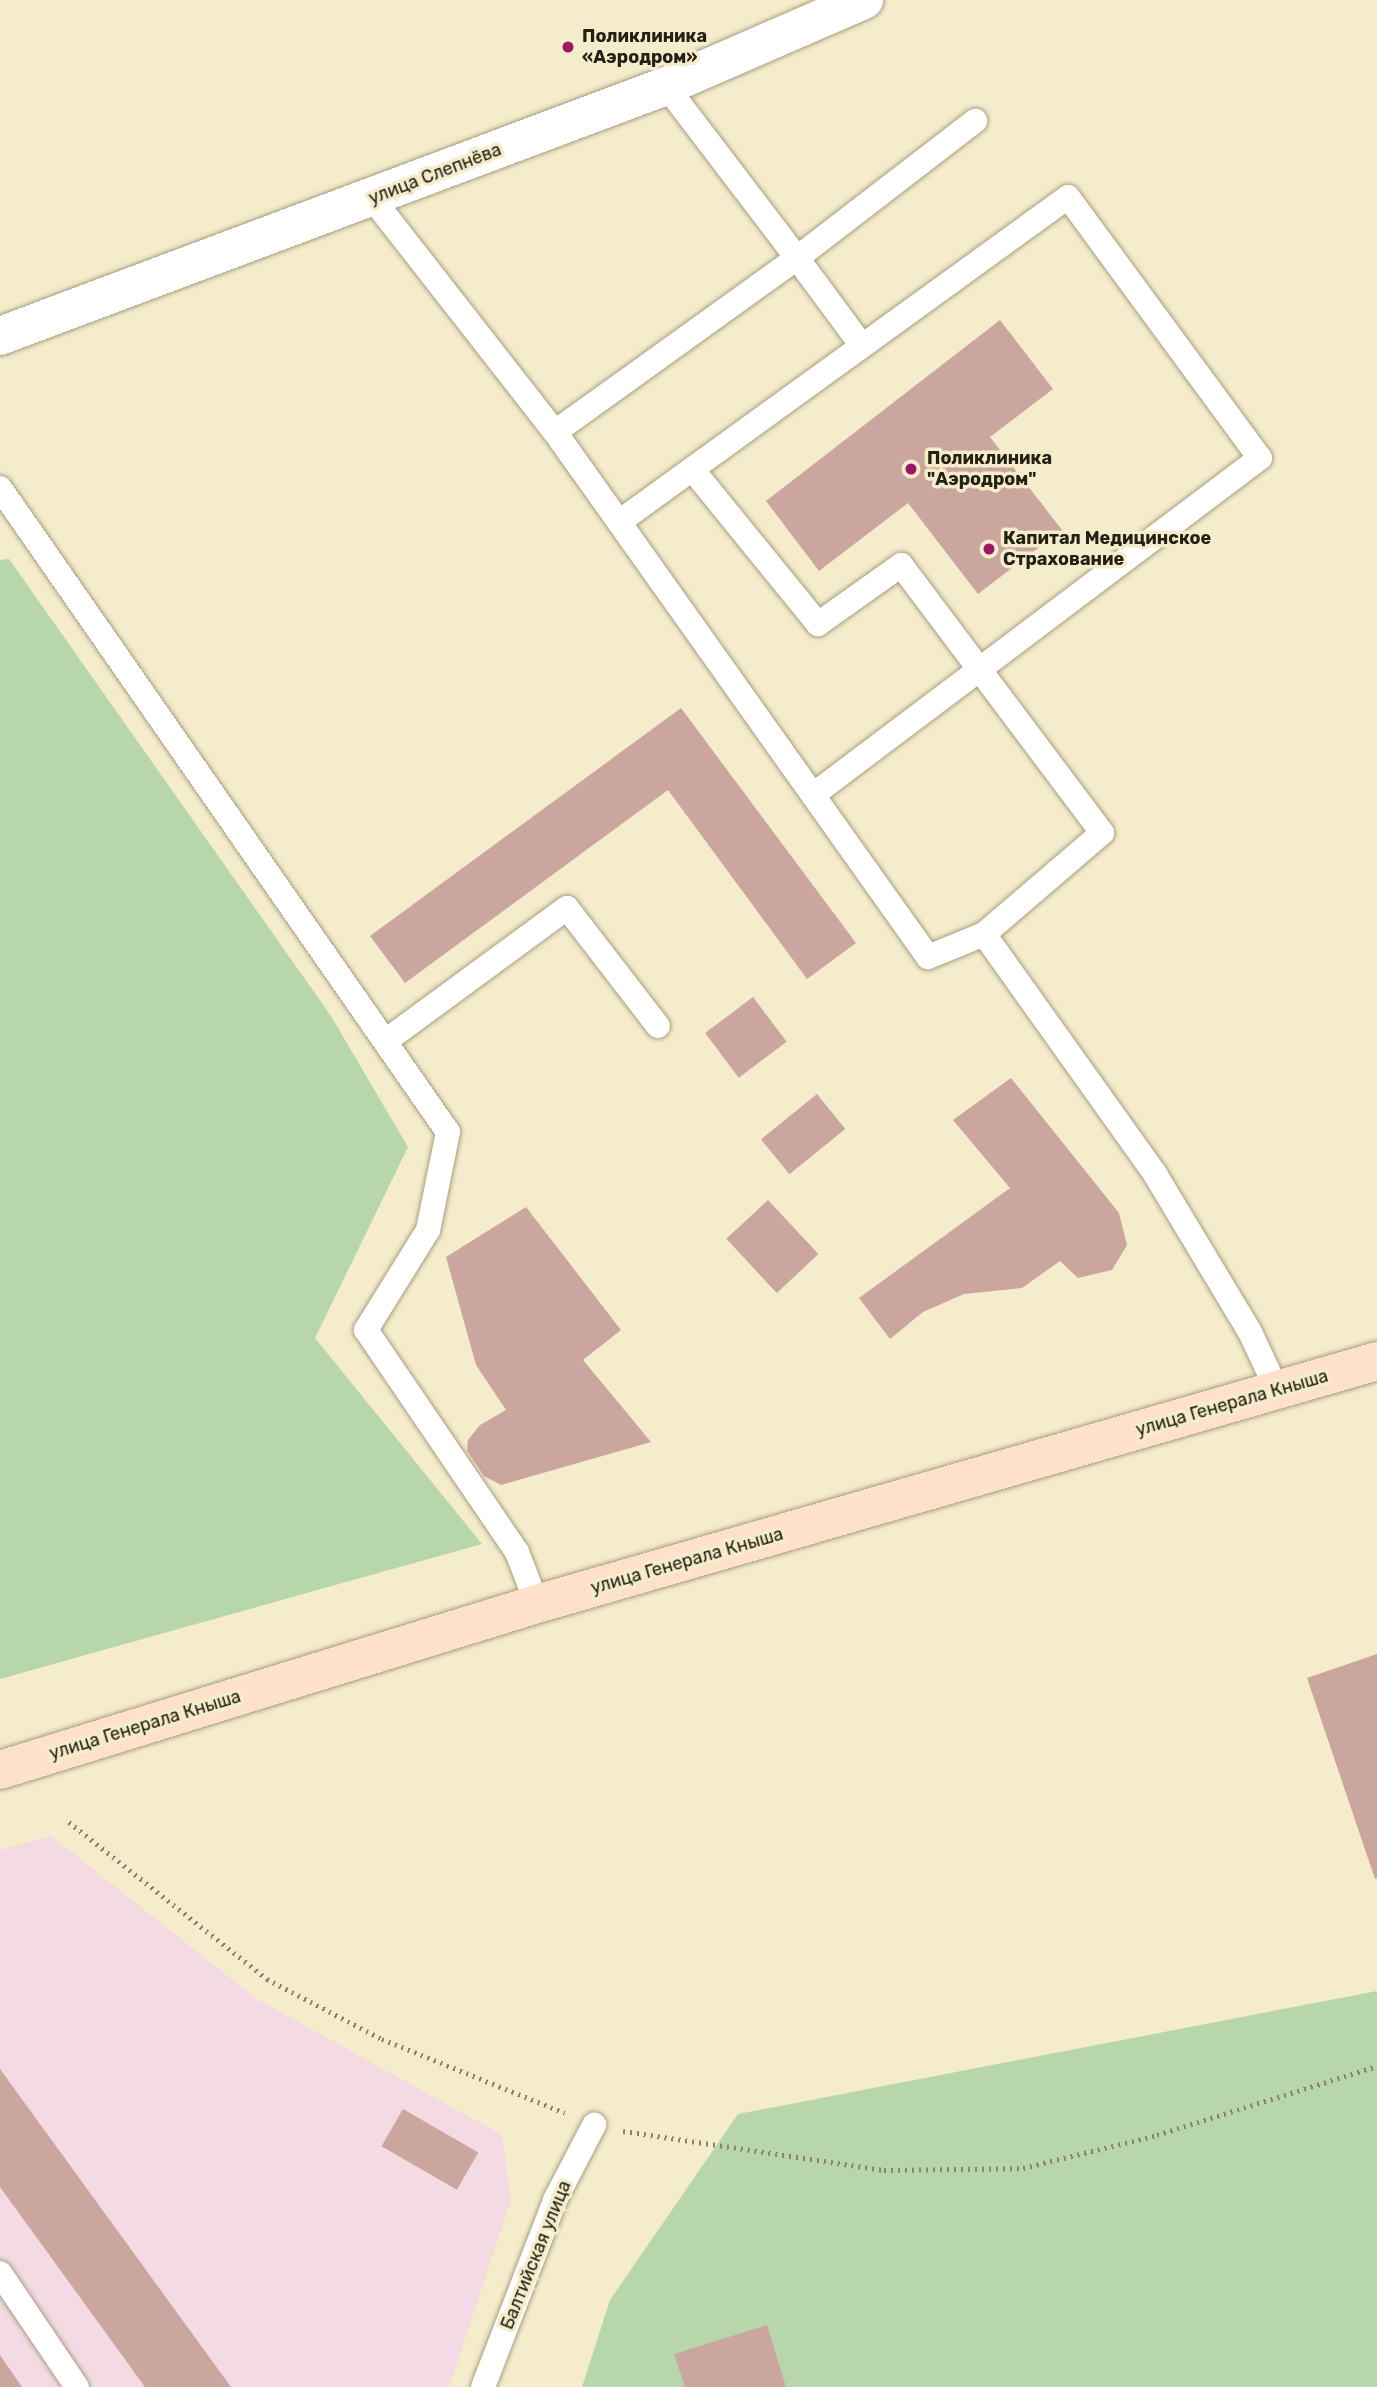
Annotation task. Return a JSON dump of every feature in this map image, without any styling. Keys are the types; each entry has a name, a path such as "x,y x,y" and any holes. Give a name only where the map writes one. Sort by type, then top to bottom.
{"street":[{"name":"улица Слепнёва","path":"0,336 666,86 864,0"},
{"name":"улица Генерала Кныша","path":"2,1766 537,1604 1377,1361"}],"lane":[{"path":"666,86 862,346"},
{"path":"555,432 797,258 975,121"},
{"path":"619,522 1068,197 1260,458 813,795"},
{"path":"372,198 555,432 928,957 984,934 1102,833 982,667 901,565 818,624 692,469"},
{"path":"0,488 387,1040 448,1132 428,1230 366,1330 517,1552 537,1604"},
{"path":"387,1040 567,908 658,1026"},
{"path":"984,934 1155,1174 1250,1332 1277,1390"},
{"name":"Балтийская улица","path":"483,2387 555,2200 594,2125"},
{"path":"0,2273 77,2387"}],"path":[{"path":"69,1822 267,1979 382,2039 594,2125 884,2170 1023,2168 1157,2134 1377,2066"}],"shaded area":[{"path":"51,1836 257,1999 502,2135 511,2200 449,2387 0,2387 0,1850"}],"green space":[{"path":"9,559 331,1016 408,1147 315,1338 482,1544 0,1679 0,560"},
{"path":"1377,1991 1377,2387 582,2387 610,2300 738,2114"}],"building":[{"name":"Поликлиника \"Аэродром\"","path":"1000,320 1053,389 990,437 1062,530 978,594 908,503 819,571 766,501"},
{"path":"681,708 856,943 807,979 668,790 405,983 370,936"},
{"path":"753,997 787,1042 739,1078 705,1033"},
{"path":"1011,1078 1119,1213 1127,1245 1112,1270 1078,1278 1060,1261 1022,1288 964,1294 923,1312 890,1339 859,1298 1010,1188 953,1120"},
{"path":"817,1094 845,1129 789,1174 761,1139"},
{"path":"768,1200 818,1254 777,1293 726,1239"},
{"path":"526,1207 621,1330 583,1360 651,1442 501,1485 484,1476 467,1451 468,1440 480,1425 506,1410 476,1365 446,1257"},
{"path":"1377,1654 1377,1878 1375,1879 1307,1678"},
{"path":"0,2069 231,2387 145,2387 0,2187"},
{"path":"403,2109 478,2152 457,2190 382,2146"},
{"path":"767,2325 786,2387 685,2387 674,2354"},
{"path":"0,2355 22,2387 0,2387"}],"place":[{"name":"Поликлиника «Аэродром»","path":"568,47"},
{"name":"Поликлиника \"Аэродром\"","path":"911,469"},
{"name":"Капитал Медицинское Страхование","path":"989,549"}]}
